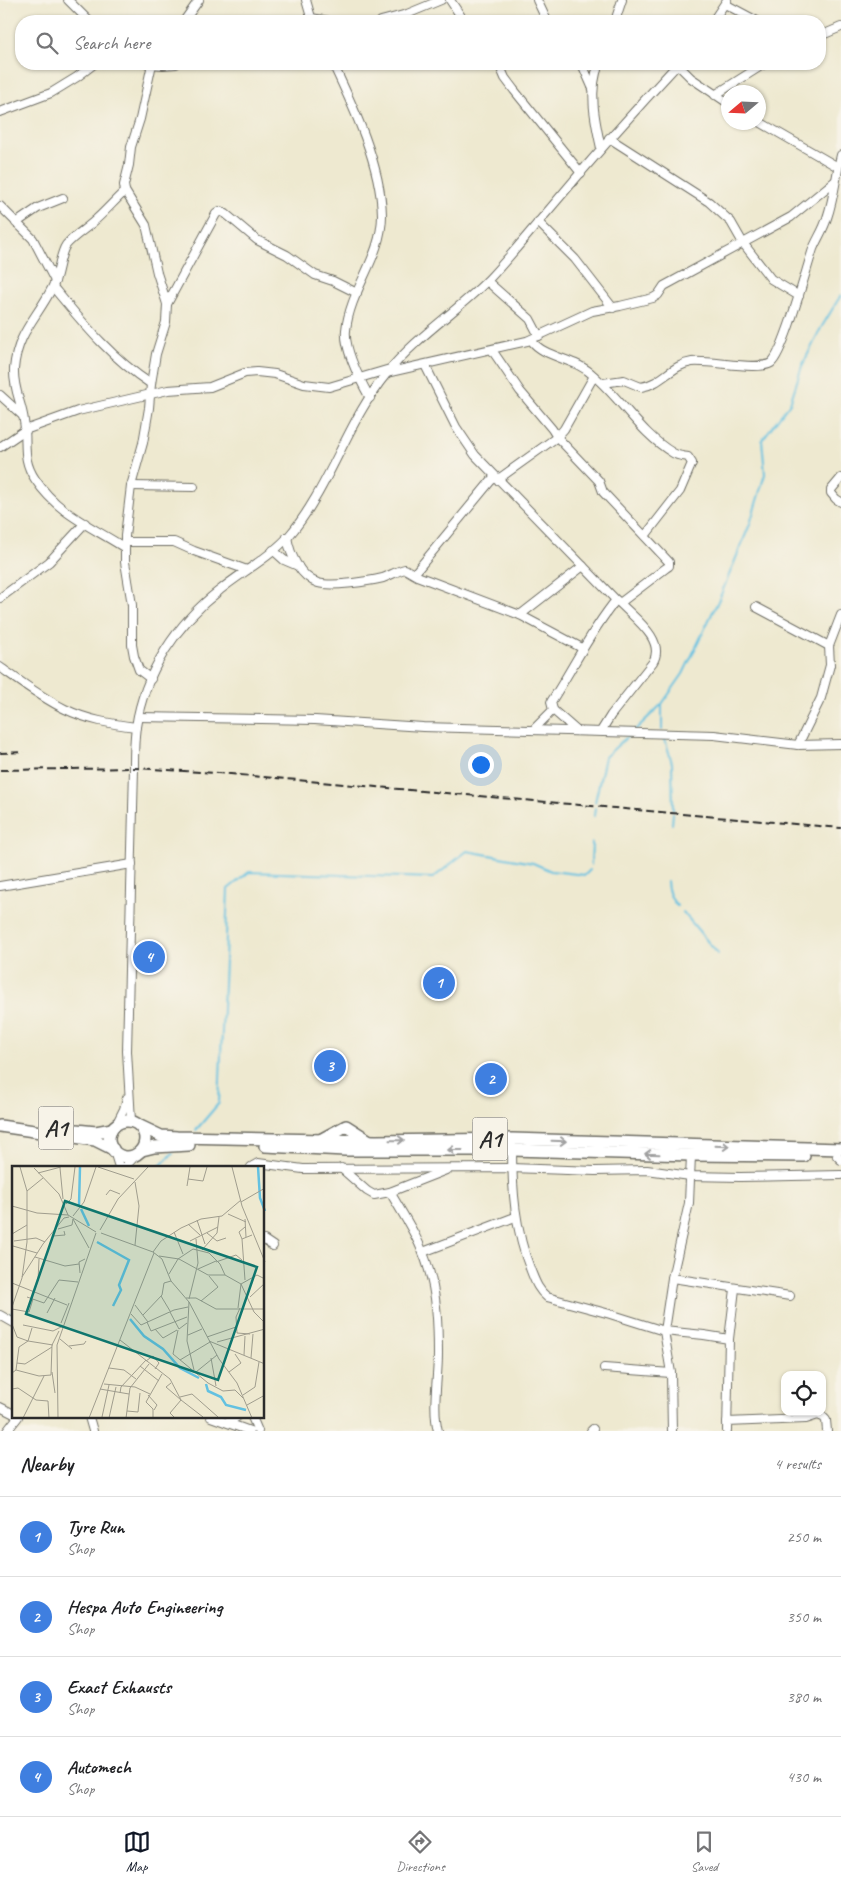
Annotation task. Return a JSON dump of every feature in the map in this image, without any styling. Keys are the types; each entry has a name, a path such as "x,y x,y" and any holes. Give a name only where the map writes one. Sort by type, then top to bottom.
{"highway":[{"name":"A1","path":"0,1118 96,1132 114,1127 123,1121 135,1124 161,1136 178,1137 368,1140 840,1155"},
{"path":"135,1124 146,1138 138,1153"},
{"name":"A1","path":"0,1126 95,1140 124,1157 154,1147 186,1145 238,1145 345,1150 512,1145 691,1155 840,1155"},
{"name":"A1","path":"113,1150 109,1139 114,1127"}],"street":[{"path":"68,0 83,15"},
{"path":"188,15 199,0"},
{"path":"306,0 310,15"},
{"path":"403,15 441,0"},
{"path":"450,0 460,15"},
{"path":"537,0 544,15"},
{"path":"617,15 622,0"},
{"path":"717,15 726,2 747,15"},
{"path":"826,33 841,27"},
{"path":"0,112 51,93 86,70"},
{"path":"149,70 140,119 131,147 129,165 124,182 126,191 146,225 157,273 167,304 166,322 156,354 150,384 149,408 143,443 131,486 125,545 132,605 132,645 134,656 139,670 151,679"},
{"path":"336,70 358,114 376,176 382,215 377,246 350,310 346,332 358,378 370,398"},
{"path":"502,70 514,90 580,173"},
{"path":"585,70 594,91"},
{"path":"597,70 594,91 595,122 601,148"},
{"path":"135,1124 128,1093 127,1051 132,864 131,837 136,726 151,679 164,652 185,622 209,598 248,570 287,537 303,517 370,398 388,371 411,346 487,281 609,138 671,70"},
{"path":"683,70 691,78 721,99"},
{"path":"715,95 755,70"},
{"path":"766,126 838,167"},
{"path":"609,138 709,202 732,222 743,243 771,279 799,296"},
{"path":"603,383 624,380 636,386 646,386 658,380 671,369 692,362 743,365 769,364 776,359 799,296 814,247 827,219 841,155"},
{"path":"0,447 25,430 78,411 168,390 210,387 245,372 275,374 320,387 337,386 358,378 531,340 592,311 654,298 664,286 791,217 835,182"},
{"path":"126,191 67,244 54,284 29,324 17,352 15,387 24,416 26,460 35,479 59,508 125,545 174,542 248,570"},
{"path":"16,223 33,211 63,198"},
{"path":"0,206 33,239 54,284 110,354 131,372 150,384"},
{"path":"167,304 220,211 257,240 286,255 315,275 333,281 357,293"},
{"path":"538,222 575,259 613,308"},
{"path":"487,281 530,319 539,336"},
{"path":"531,340 536,348 577,363 616,395 648,434 673,453 688,457 692,463 680,491 644,536"},
{"path":"492,350 520,391 552,428 556,437 599,481 603,492 667,559 668,566 618,601 600,619 552,702 553,710 577,731"},
{"path":"424,365 464,442 496,478 618,601 654,639 657,645 657,656 611,714 602,731"},
{"path":"414,574 496,478 556,437 564,429 594,376"},
{"path":"0,394 10,392 15,387"},
{"path":"0,394 24,416"},
{"path":"841,478 831,490 831,493 841,502"},
{"path":"131,486 194,487"},
{"path":"0,598 49,562 85,523"},
{"path":"287,537 290,553 298,566 307,577 318,583 334,585 384,577 405,570 520,615 582,648"},
{"path":"273,550 284,560 298,566"},
{"path":"520,615 584,566"},
{"path":"756,607 829,646"},
{"path":"798,745 821,698 830,665 829,646 841,615"},
{"path":"0,667 64,709 97,720 136,726"},
{"path":"533,730 553,710"},
{"path":"138,717 315,720 423,727 638,732 714,735 798,745 841,744"},
{"path":"0,886 132,864"},
{"path":"114,1127 124,1110 128,1093"},
{"path":"512,1145 511,1168 515,1217 527,1261 538,1288 547,1297 664,1331 704,1334 729,1339"},
{"path":"113,1150 119,1166"},
{"path":"126,1166 138,1153"},
{"path":"672,1431 671,1373 664,1331 672,1278 689,1202 691,1155"},
{"path":"253,1166 258,1163 303,1169 511,1168 595,1171 648,1170 690,1176 770,1177 841,1175"},
{"path":"341,1168 372,1194 390,1192 450,1168"},
{"path":"390,1192 423,1252 432,1281 437,1314 436,1410 438,1431"},
{"path":"423,1252 515,1217"},
{"path":"265,1241 273,1246"},
{"path":"672,1278 790,1296"},
{"path":"727,1431 729,1339 735,1289"},
{"path":"604,1368 671,1373"},
{"path":"0,1407 12,1413"},
{"path":"727,1422 806,1419 823,1416 826,1420 827,1431"},
{"path":"7,1431 17,1418"},
{"path":"89,1418 93,1431"},
{"path":"214,1418 250,1431"},
{"path":"228,1422 235,1418"},
{"path":"252,1418 258,1431"}],"waterway":[{"path":"634,731 662,704 683,674 720,597 750,524 765,474 762,440 790,403 802,366 821,328 841,295"},
{"path":"662,705 662,730"},
{"path":"595,802 605,757 629,735"},
{"path":"665,739 672,763 673,810"},
{"path":"594,816 595,808"},
{"path":"672,824 673,813"},
{"path":"591,865 592,843"},
{"path":"196,1130 219,1103 228,889 249,872 433,878 467,851 533,863 551,871 585,875 590,870"},
{"path":"667,881 669,894 677,906"},
{"path":"683,912 718,954"},
{"path":"160,1166 173,1153"},
{"path":"7,1317 12,1312"}],"railway":[{"path":"0,753 24,752"},
{"path":"0,770 134,768 218,773 841,828"}],"place":[{"name":"Automech","path":"149,957"},
{"name":"Tyre Run","path":"439,983"},
{"name":"Exact Exhausts","path":"330,1066"},
{"name":"Hespa Auto Engineering","path":"491,1079"}]}
